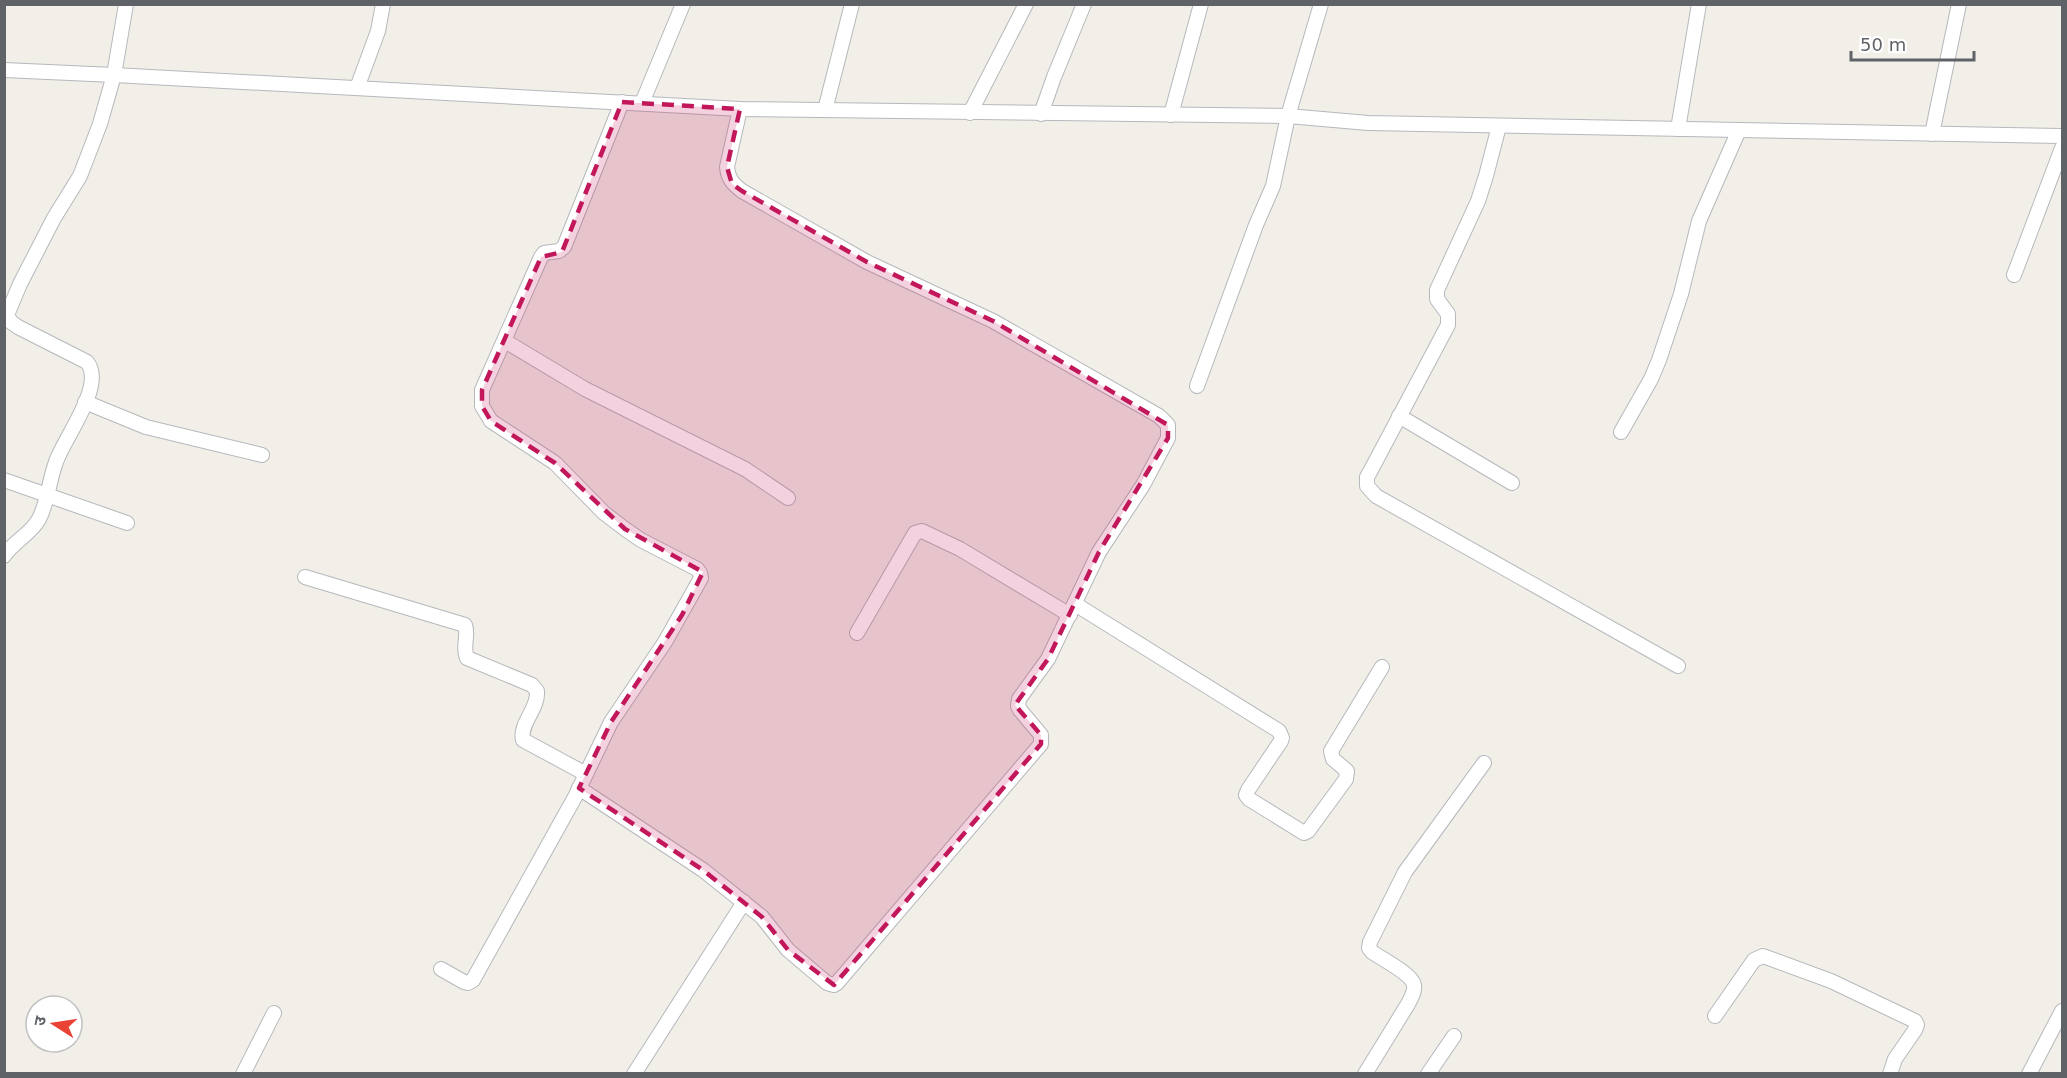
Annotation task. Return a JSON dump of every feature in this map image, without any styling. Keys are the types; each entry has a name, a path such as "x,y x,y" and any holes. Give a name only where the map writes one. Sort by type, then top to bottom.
{"street":[{"path":"4,556 38,521 56,459 85,402 93,378 91,366 87,362 18,327 10,322 7,315 20,284 54,218 80,176 100,124 114,75 126,4"},
{"path":"357,88 378,31 383,4"},
{"path":"642,103 683,4"},
{"path":"825,110 852,4"},
{"path":"970,113 1026,4"},
{"path":"1041,114 1084,4"},
{"path":"1171,115 1201,4"},
{"path":"1197,386 1256,225 1273,186 1288,117 1321,4"},
{"path":"1678,129 1700,4"},
{"path":"1932,134 1959,4"},
{"path":"4,70 740,109 1288,117 1368,123 2062,136"},
{"path":"441,969 468,983 473,980 579,788 611,722 682,615 699,584 700,573 625,529 604,513 555,463 491,420 482,406 482,390 542,255 559,251 564,247 622,102"},
{"path":"579,788 703,870 767,922 788,950 827,983 834,985 841,980 1041,744 1041,735 1020,710 1018,703 1048,659 1099,552 1143,485 1168,438 1168,425 1159,416 993,321 867,262 732,184 727,175 727,167 740,109"},
{"path":"1499,126 1478,201 1437,290 1437,299 1449,316 1448,325 1368,477 1369,490 1678,666"},
{"path":"1621,432 1659,360 1681,294 1699,221 1739,130"},
{"path":"2014,274 2062,148"},
{"path":"505,341 585,388 745,469 789,498"},
{"path":"85,402 146,427 262,455"},
{"path":"1400,416 1512,483"},
{"path":"4,480 127,523"},
{"path":"857,633 915,533 922,531 1072,609 1279,731 1281,741 1246,795 1304,833 1308,831 1347,779 1347,771 1333,759 1331,751 1382,667"},
{"path":"305,577 465,625 467,628 465,651 467,658 532,685 537,691 537,699 523,732 523,740 586,774"},
{"path":"1365,1074 1414,992 1409,976 1372,952 1369,948 1370,942 1406,872 1484,763"},
{"path":"634,1074 744,902"},
{"path":"1715,1016 1754,960 1763,956 1831,981 1915,1022 1917,1025 1915,1030 1895,1059 1890,1074"},
{"path":"2029,1074 2062,1011"},
{"path":"243,1074 274,1013"},
{"path":"1428,1074 1454,1036"}],"highlighted area":[{"path":"622,102 740,109 727,167 732,184 867,262 993,321 1168,425 1168,438 1099,552 1048,659 1015,705 1041,735 1041,744 834,985 788,950 762,917 703,870 579,788 611,722 682,615 703,572 625,529 555,463 491,421 482,406 482,390 541,257 562,252"}]}
